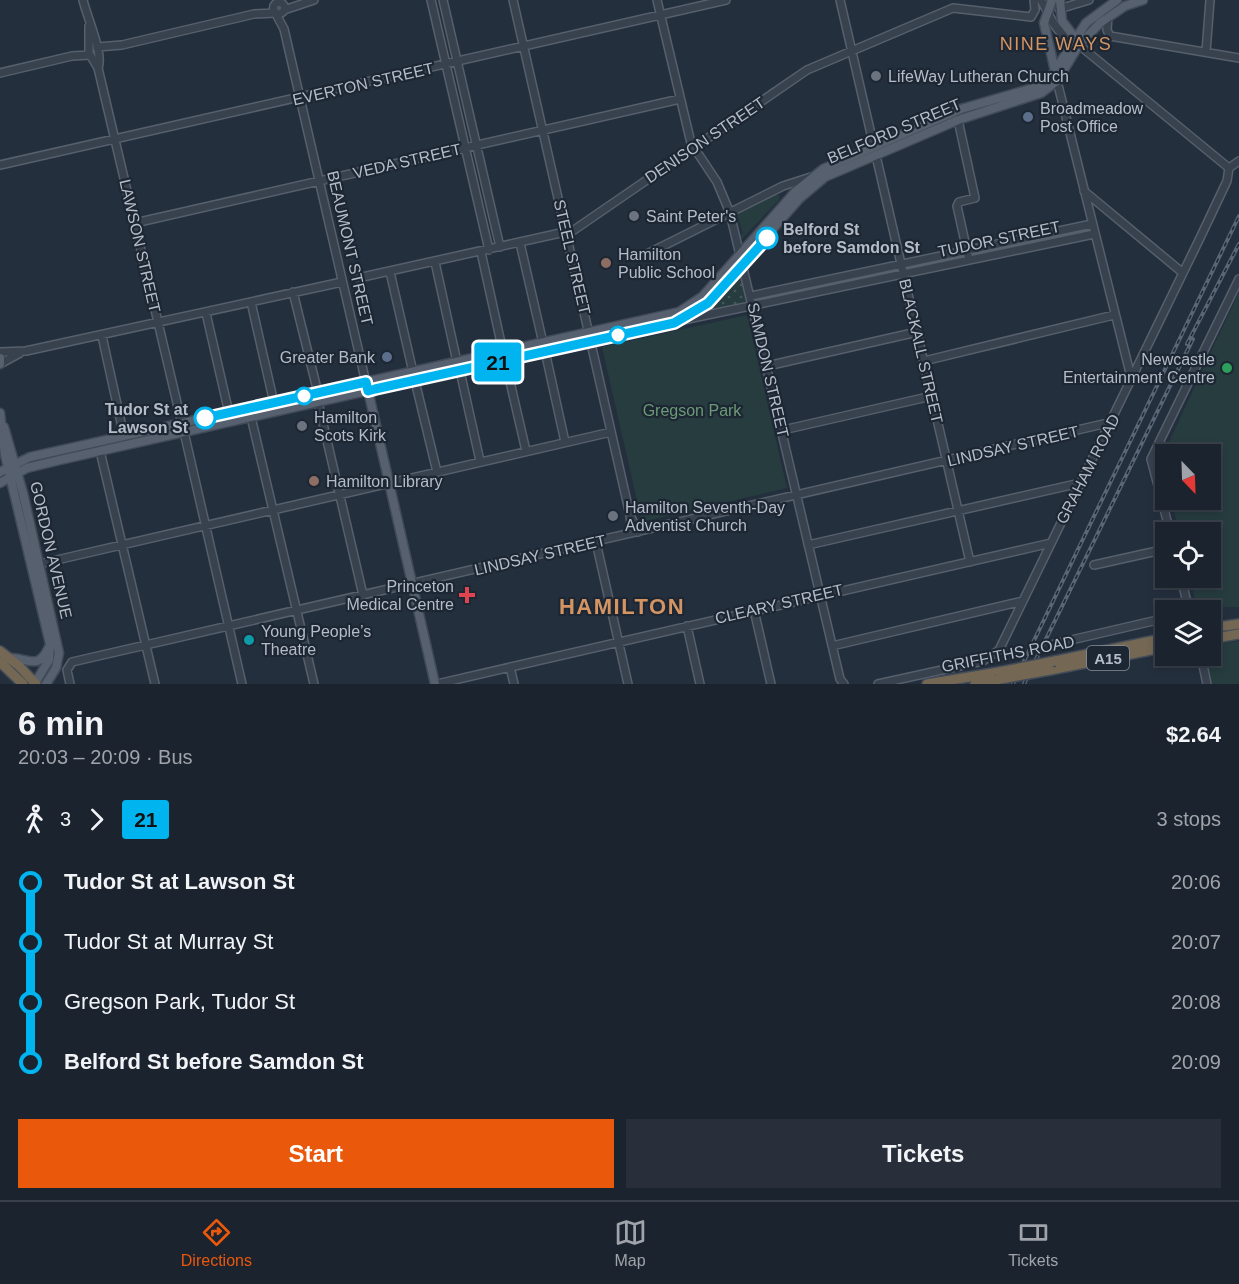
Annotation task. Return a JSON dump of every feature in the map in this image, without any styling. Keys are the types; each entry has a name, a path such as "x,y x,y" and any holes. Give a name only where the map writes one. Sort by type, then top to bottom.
{"highway":[{"path":"1221,626 1239,624"},
{"path":"1221,637 1239,634"},
{"name":"GRIFFITHS ROAD","path":"1053,666 1155,641"},
{"name":"GRIFFITHS ROAD","path":"927,684 997,676 1155,649"},
{"path":"0,651 35,684"},
{"path":"0,662 22,684"},
{"name":"GRIFFITHS ROAD","path":"975,684 997,676"}],"main road":[{"path":"1052,0 1044,27 1055,71"},
{"path":"1075,42 1094,15 1117,0"},
{"path":"1075,42 1108,16 1143,0"},
{"path":"1060,4 1065,26 1075,42"},
{"name":"BELFORD STREET","path":"682,320 708,303 815,184 875,150 961,109 1037,87 1055,71 1075,42"},
{"name":"BELFORD STREET","path":"696,302 811,177 834,163 958,120 1031,98 1057,81 1075,42"},
{"name":"TUDOR STREET","path":"590,337 673,314 696,302"},
{"name":"TUDOR STREET","path":"0,483 10,470 124,436 251,417 458,366 590,337 682,320"},
{"path":"0,358 0,364"},
{"name":"TUDOR STREET","path":"10,470 100,451 229,413 318,393 367,387"},
{"name":"BEAUMONT STREET","path":"367,387 436,684"},
{"name":"GORDON AVENUE","path":"1,417 10,470 59,653 56,668 46,684"},
{"name":"GORDON AVENUE","path":"35,684 47,664 50,644 36,565"},
{"path":"10,658 32,663 45,655 50,644"}],"street":[{"name":"LAWSON STREET","path":"82,0 242,684"},
{"path":"0,73 254,14 278,6 314,0"},
{"path":"431,0 489,250"},
{"path":"443,0 501,247"},
{"name":"STEEL STREET","path":"513,0 635,533"},
{"name":"SAMDON STREET","path":"657,0 680,99 694,147 717,182 730,213 841,682"},
{"name":"EVERTON STREET","path":"0,165 300,99 726,0"},
{"name":"BLACKALL STREET","path":"840,0 970,561"},
{"name":"DENISON STREET","path":"358,278 574,230 807,69 953,8 1031,17 1035,14 1034,0"},
{"path":"1041,0 1055,26 1229,168 1234,167 1239,161"},
{"path":"1060,4 1089,0"},
{"path":"1206,52 1209,0"},
{"name":"BEAUMONT STREET","path":"278,6 367,387"},
{"path":"1108,16 1107,30 1110,36 1239,58"},
{"path":"1057,81 1132,381"},
{"name":"VEDA STREET","path":"135,223 680,99"},
{"path":"958,120 975,198 959,202 957,206 969,260"},
{"name":"GRAHAM ROAD","path":"878,684 983,661 999,650 1132,381 1227,181 1229,168"},
{"path":"642,257 783,186 811,177"},
{"path":"1084,191 1183,273"},
{"name":"TUDOR STREET","path":"751,296 1092,224"},
{"name":"TUDOR STREET","path":"682,320 754,307 1094,234"},
{"path":"520,243 565,442"},
{"path":"481,252 526,451"},
{"path":"435,262 480,462"},
{"path":"390,272 437,472"},
{"path":"1167,522 1151,459 1239,279"},
{"path":"0,352 20,353 342,282"},
{"path":"293,292 318,393"},
{"path":"251,302 274,403"},
{"path":"206,313 229,413"},
{"path":"924,361 1114,315"},
{"path":"767,366 917,332"},
{"path":"102,336 124,436"},
{"path":"0,364 20,353"},
{"path":"783,430 932,396"},
{"path":"318,402 363,595"},
{"path":"251,417 314,684"},
{"name":"LINDSAY STREET","path":"70,684 67,670 72,662 1112,422"},
{"path":"36,565 611,432"},
{"path":"100,451 155,684"},
{"path":"808,545 1080,483"},
{"path":"596,542 628,684"},
{"name":"CLEARY STREET","path":"436,684 1052,543"},
{"path":"1094,565 1155,551"},
{"path":"832,646 1023,601"},
{"path":"754,610 771,684"},
{"path":"1054,644 1155,621"},
{"path":"687,626 700,684"},
{"path":"1203,666 1207,684"},
{"path":"510,667 514,684"}],"green space":[{"path":"776,194 780,196 779,200 739,242 738,236 743,234 738,218 734,219 735,213"},
{"path":"1071,231 1072,235 971,257 970,253"},
{"path":"964,254 965,258 912,270 911,265"},
{"path":"893,269 894,273 767,301 766,296"},
{"path":"738,278 742,279 746,305 709,311"},
{"path":"1239,292 1239,607 1221,607 1221,600 1195,600 1192,588 1221,588 1221,522 1176,522 1174,510 1221,510 1221,444 1168,444"},
{"name":"Gregson Park","path":"747,315 787,488 642,522 602,347"},
{"path":"1239,641 1239,684 1212,684 1208,666 1221,666 1221,644"}],"railway":[{"path":"1013,684 1239,216"},
{"path":"1187,344 1239,244"},
{"path":"1024,684 1193,339"}],"bus line":[{"name":"21","path":"205,418 366,382 368,391 674,323 697,312 708,303 767,238"}],"place":[{"name":"LifeWay Lutheran Church","path":"876,76"},
{"name":"Broadmeadow Post Office","path":"1028,117"},
{"name":"Saint Peter's","path":"634,216"},
{"name":"Belford St before Samdon St","path":"767,238"},
{"name":"Hamilton Public School","path":"606,263"},
{"name":"Greater Bank","path":"387,357"},
{"name":"Newcastle Entertainment Centre","path":"1227,368"},
{"name":"Tudor St at Lawson St","path":"205,418"},
{"name":"Hamilton Scots Kirk","path":"302,426"},
{"name":"Hamilton Library","path":"314,481"},
{"name":"Hamilton Seventh-Day Adventist Church","path":"613,516"},
{"name":"Princeton Medical Centre","path":"467,595"},
{"name":"Young People’s Theatre","path":"249,640"}],"district":[{"name":"NINE WAYS","path":"1056,44"},
{"name":"HAMILTON","path":"622,606"}]}
